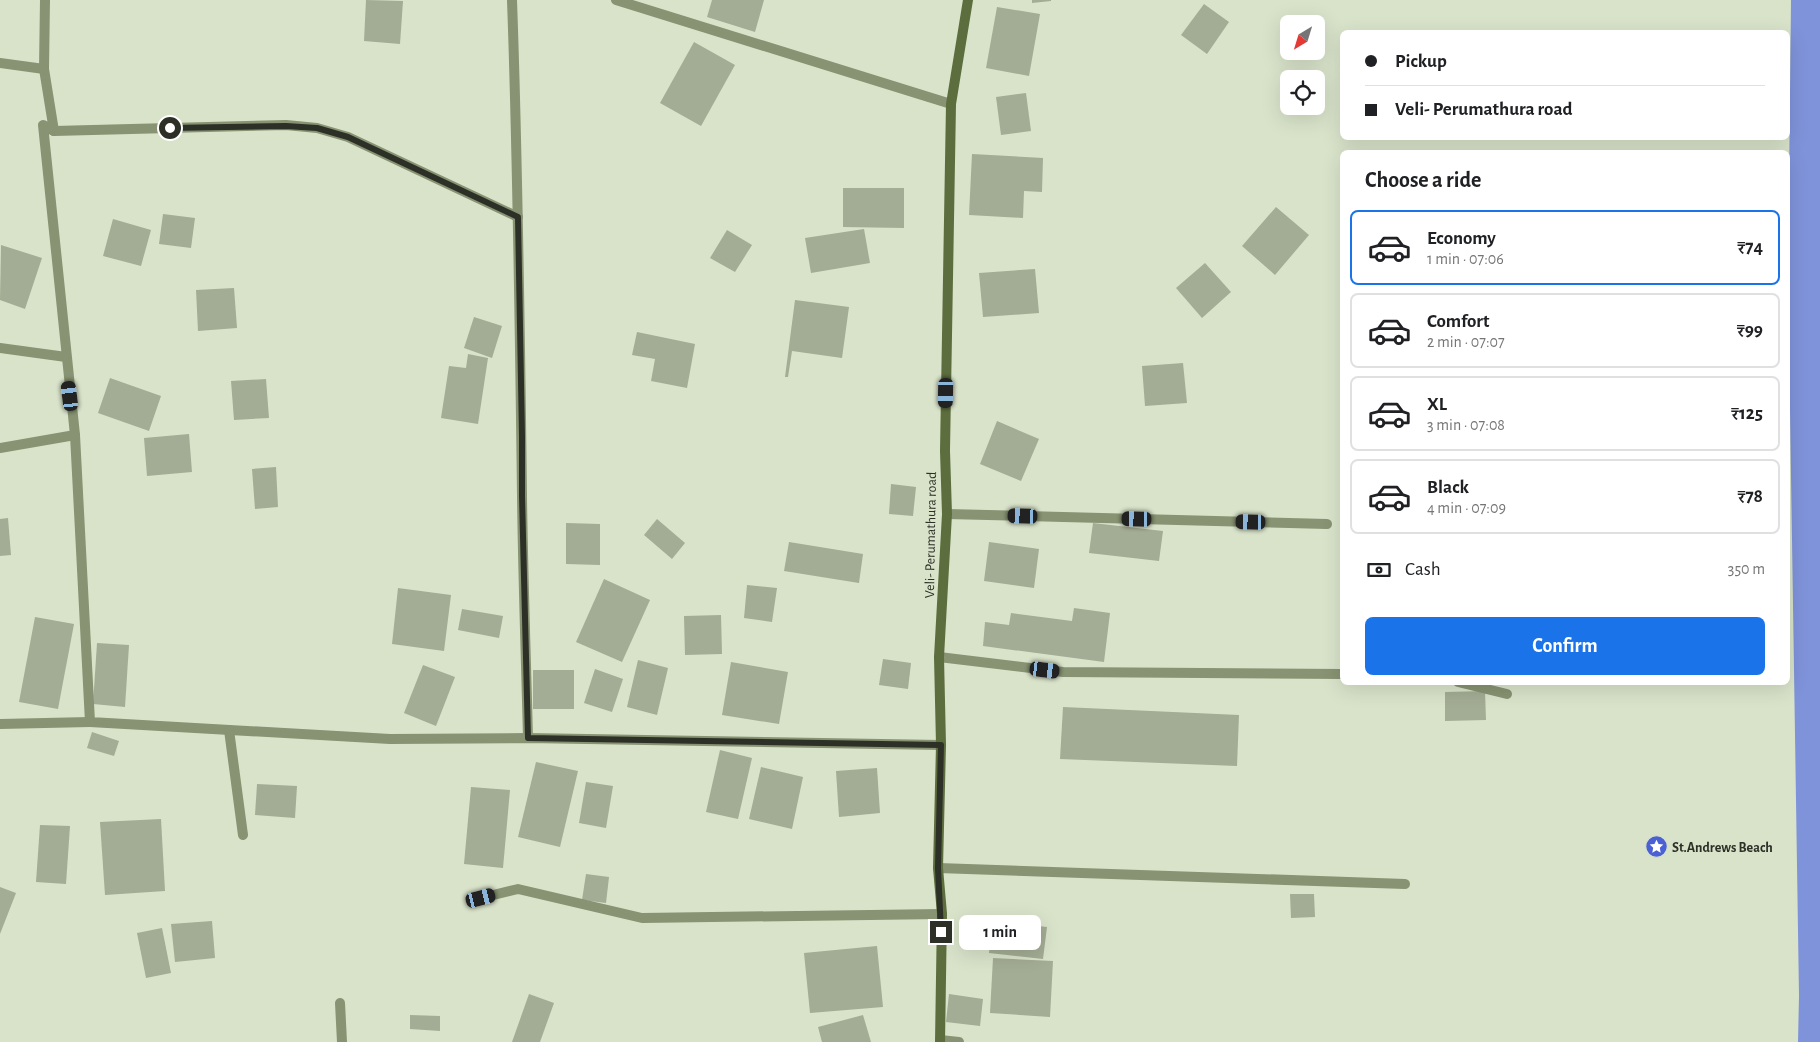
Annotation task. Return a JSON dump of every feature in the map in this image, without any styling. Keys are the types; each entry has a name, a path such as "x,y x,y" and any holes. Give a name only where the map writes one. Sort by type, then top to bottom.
{"main road":[{"name":"Veli- Perumathura road","path":"940,1041 942,914 938,868 941,745 940,657 947,514 945,451 950,104 968,0"}],"street":[{"path":"45,0 44,69 54,131"},
{"path":"512,0 528,738"},
{"path":"616,0 950,104"},
{"path":"0,62 44,69"},
{"path":"90,722 75,435 43,125 54,131 286,126 317,128 348,137 518,217"},
{"path":"0,348 66,357"},
{"path":"0,448 75,435"},
{"path":"947,514 1327,524"},
{"path":"940,657 1063,672 1340,674"},
{"path":"1470,685 1507,694"},
{"path":"0,724 90,722 390,739 528,738 941,745"},
{"path":"229,730 243,834"},
{"path":"938,868 1405,884"},
{"path":"481,898 518,889 642,918 942,914"},
{"path":"340,1003 342,1042"},
{"path":"940,1041 959,1042"}],"water":[{"path":"1791,0 1820,0 1820,1042 1798,1042 1799,996 1790,409"}],"building":[{"path":"366,0 403,1 400,44 364,41"},
{"path":"712,0 764,0 755,32 707,17"},
{"path":"1032,0 1051,0 1051,1 1032,3"},
{"path":"1204,4 1229,22 1207,54 1181,35"},
{"path":"997,7 1040,14 1029,76 986,68"},
{"path":"694,42 735,65 701,126 660,103"},
{"path":"1026,93 1031,131 1001,135 996,97"},
{"path":"972,154 1043,158 1042,192 1024,191 1023,218 969,215"},
{"path":"843,188 904,188 904,228 843,227"},
{"path":"1276,207 1309,235 1275,275 1242,246"},
{"path":"163,214 195,218 191,248 159,244"},
{"path":"113,219 151,230 141,266 103,256"},
{"path":"864,229 870,263 811,273 805,238"},
{"path":"727,230 752,245 735,272 710,258"},
{"path":"1,245 42,258 25,309 0,300"},
{"path":"1205,263 1231,292 1202,318 1176,288"},
{"path":"1035,269 1039,313 983,317 979,273"},
{"path":"234,288 237,328 198,331 196,290"},
{"path":"795,300 849,307 842,358 792,351 788,377 785,377"},
{"path":"474,317 502,326 492,358 464,348"},
{"path":"637,332 695,344 687,388 651,381 655,359 632,355"},
{"path":"468,354 488,358 478,424 441,418 449,366 466,368"},
{"path":"1183,363 1187,403 1145,406 1142,366"},
{"path":"110,378 161,396 149,431 98,413"},
{"path":"266,379 269,418 234,420 231,381"},
{"path":"997,421 1039,439 1021,481 980,464"},
{"path":"189,434 192,472 147,476 144,438"},
{"path":"276,467 278,507 255,509 252,469"},
{"path":"891,484 916,487 913,516 889,514"},
{"path":"8,518 11,555 0,556 0,519"},
{"path":"657,519 685,543 672,559 644,535"},
{"path":"566,523 600,524 600,565 566,564"},
{"path":"1093,523 1163,531 1159,561 1089,553"},
{"path":"789,542 863,554 859,583 784,571"},
{"path":"989,542 1039,549 1034,588 984,581"},
{"path":"604,579 650,600 622,662 576,642"},
{"path":"747,585 777,588 772,622 744,618"},
{"path":"398,588 451,595 444,651 392,644"},
{"path":"1074,608 1110,613 1104,662 983,646 985,622 1009,625 1011,613 1072,621"},
{"path":"462,609 503,616 499,638 458,630"},
{"path":"721,615 722,654 685,655 684,616"},
{"path":"35,617 74,624 58,709 19,702"},
{"path":"97,643 129,645 125,707 93,704"},
{"path":"883,659 911,663 908,689 879,685"},
{"path":"638,660 668,668 657,715 627,707"},
{"path":"731,662 788,672 779,724 722,715"},
{"path":"423,665 455,677 436,726 404,713"},
{"path":"595,669 623,679 612,712 584,703"},
{"path":"533,670 574,670 574,709 533,709"},
{"path":"1485,691 1486,720 1445,721 1445,692"},
{"path":"1063,707 1239,715 1237,766 1060,759"},
{"path":"92,732 119,741 114,756 87,748"},
{"path":"720,750 752,758 738,819 706,812"},
{"path":"536,762 578,771 560,847 518,837"},
{"path":"761,767 803,777 792,829 749,819"},
{"path":"877,768 880,813 839,817 836,771"},
{"path":"586,782 613,786 606,828 579,823"},
{"path":"257,784 297,786 295,818 255,815"},
{"path":"471,787 510,790 503,868 464,864"},
{"path":"161,819 165,891 105,895 100,822"},
{"path":"40,825 70,826 66,884 36,882"},
{"path":"586,874 609,877 606,903 582,900"},
{"path":"0,887 16,893 0,934"},
{"path":"1290,894 1314,894 1315,917 1291,918"},
{"path":"212,921 215,958 175,962 171,924"},
{"path":"992,921 1047,927 1043,959 989,953"},
{"path":"162,928 171,973 146,978 137,933"},
{"path":"877,946 883,1007 810,1013 804,953"},
{"path":"993,958 1053,961 1050,1017 990,1013"},
{"path":"529,994 554,1003 540,1042 512,1042"},
{"path":"949,994 983,999 980,1026 946,1022"},
{"path":"410,1015 440,1016 440,1031 410,1029"},
{"path":"863,1015 871,1042 822,1042 818,1027"}],"place":[{"name":"St.Andrews Beach","path":"1656,847"}],"route":[{"path":"170,128 286,126 317,128 348,137 518,217 528,738 941,745 938,868 942,914 941,932"}]}
